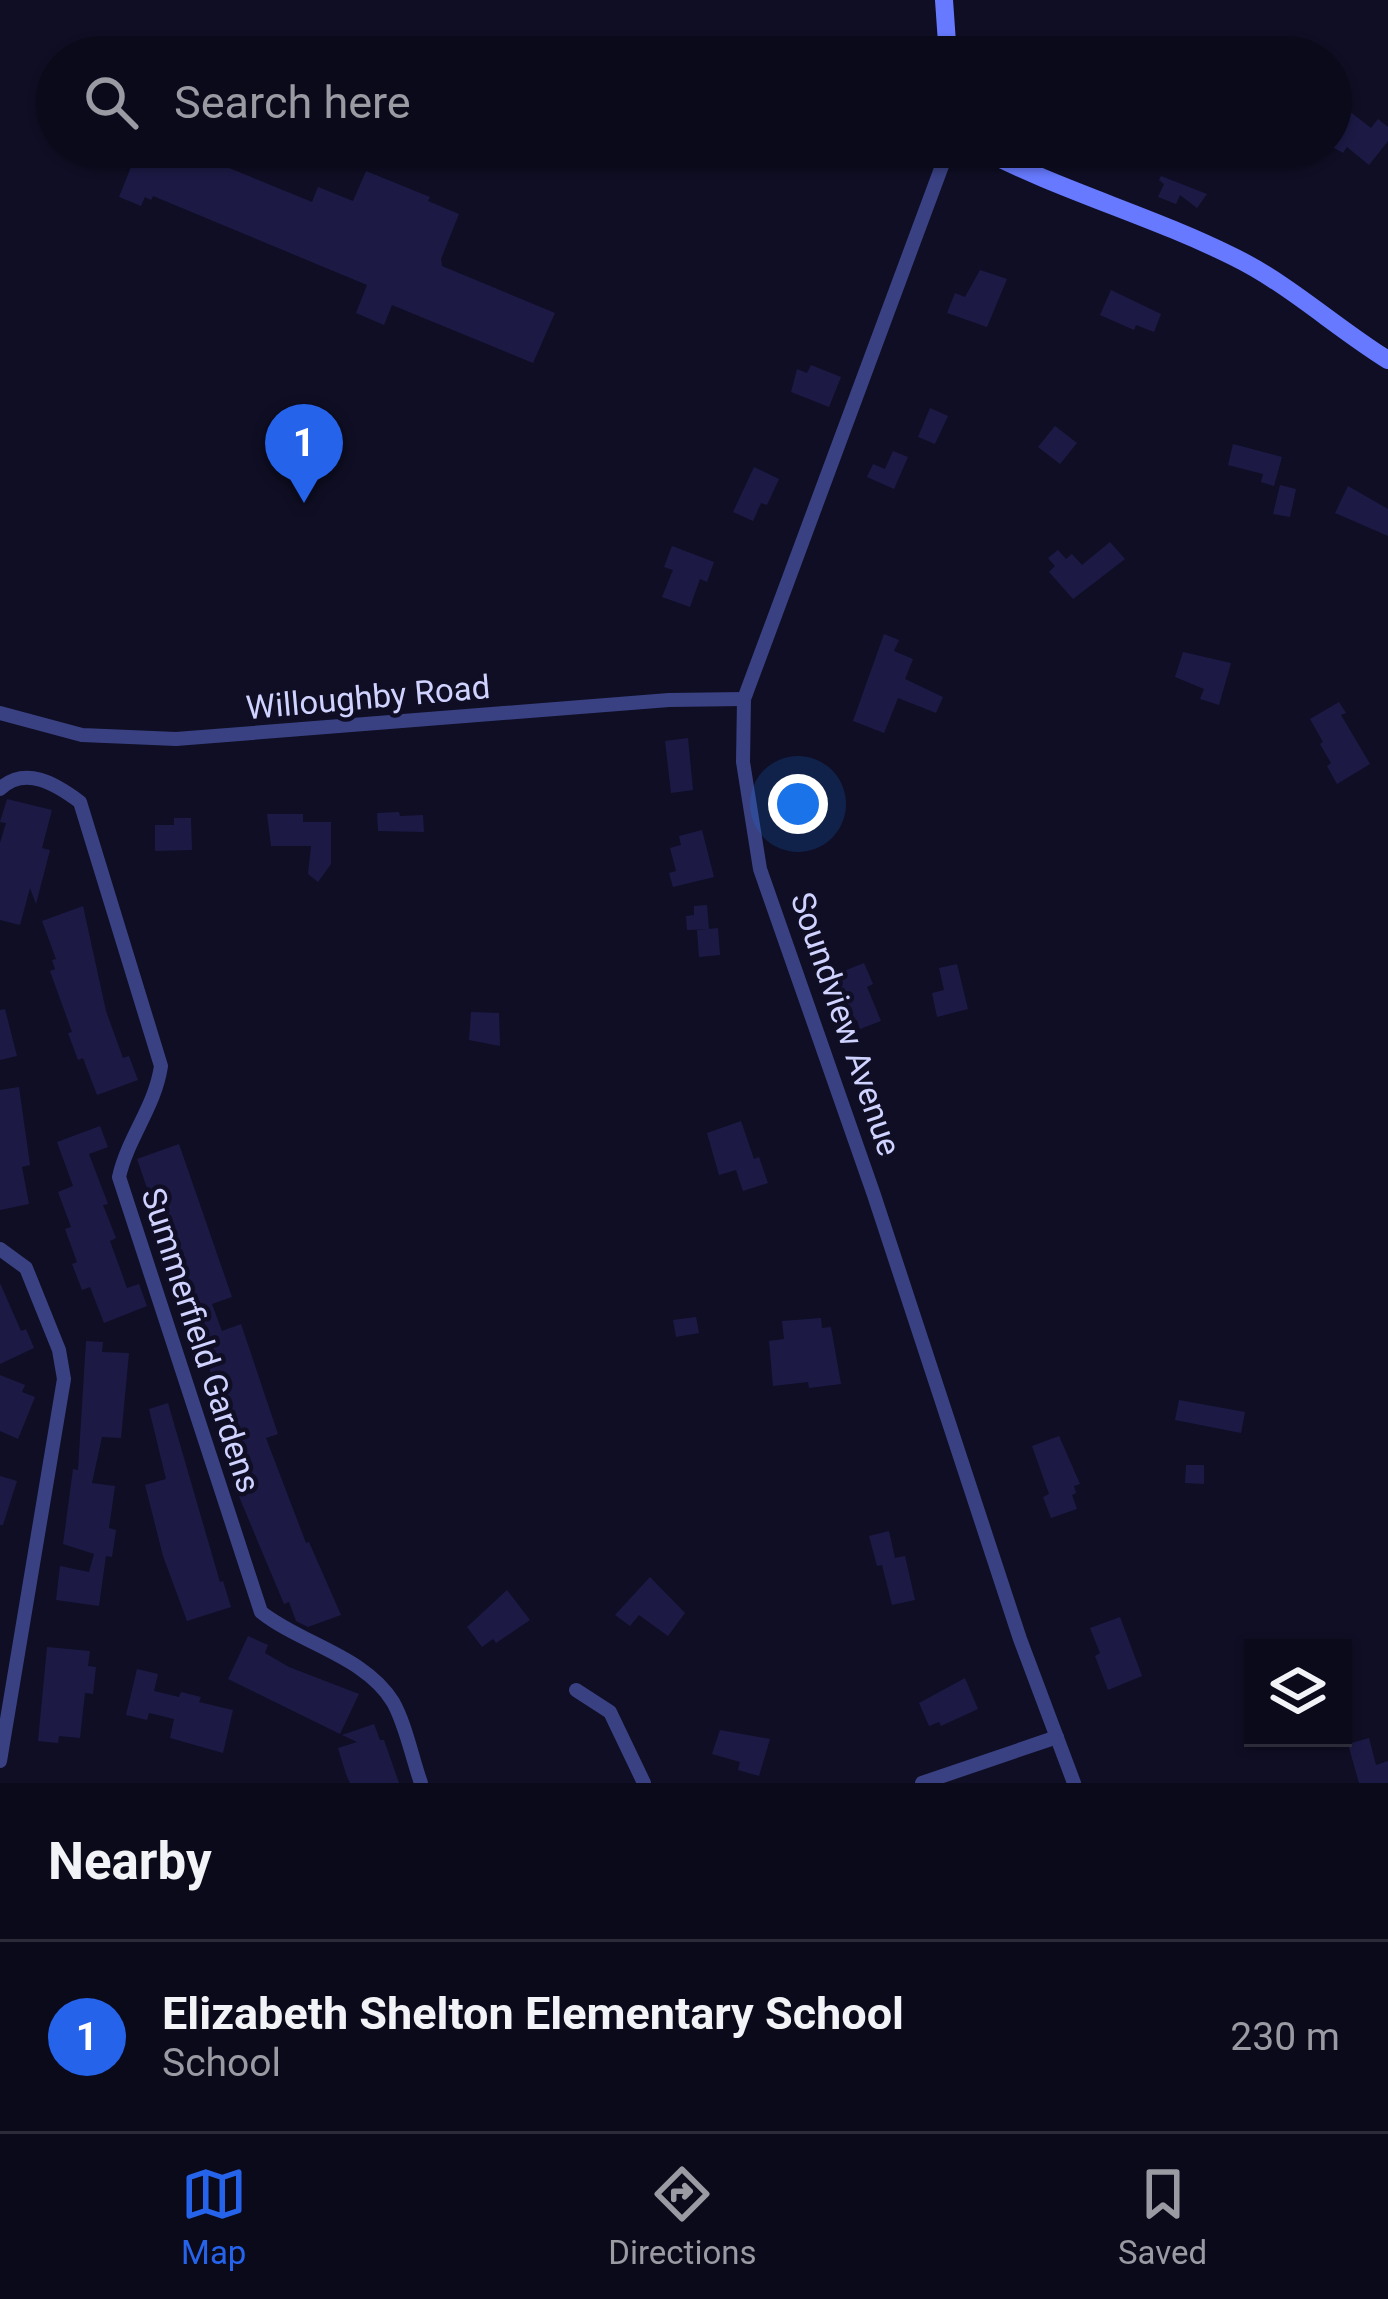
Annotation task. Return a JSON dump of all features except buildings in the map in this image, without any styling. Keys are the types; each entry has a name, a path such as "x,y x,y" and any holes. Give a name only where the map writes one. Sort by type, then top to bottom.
{"main road":[{"path":"944,0 947,36"},
{"path":"1021,168 1237,258 1388,360"}],"street":[{"name":"Soundview Avenue","path":"942,168 744,699 742,762 760,869 1074,1783"},
{"name":"Willoughby Road","path":"0,713 82,735 176,739 669,700 744,699"},
{"name":"Summerfield Gardens","path":"0,789 28,776 61,788 80,802 161,1066 158,1093 124,1155 119,1177 261,1612 281,1628 357,1667 392,1701 421,1783"},
{"path":"0,1249 26,1268 59,1350 64,1379 0,1761"},
{"path":"576,1690 610,1712 644,1783"},
{"path":"922,1783 1057,1736"}],"place":[{"name":"Elizabeth Shelton Elementary School","path":"304,503"}]}
